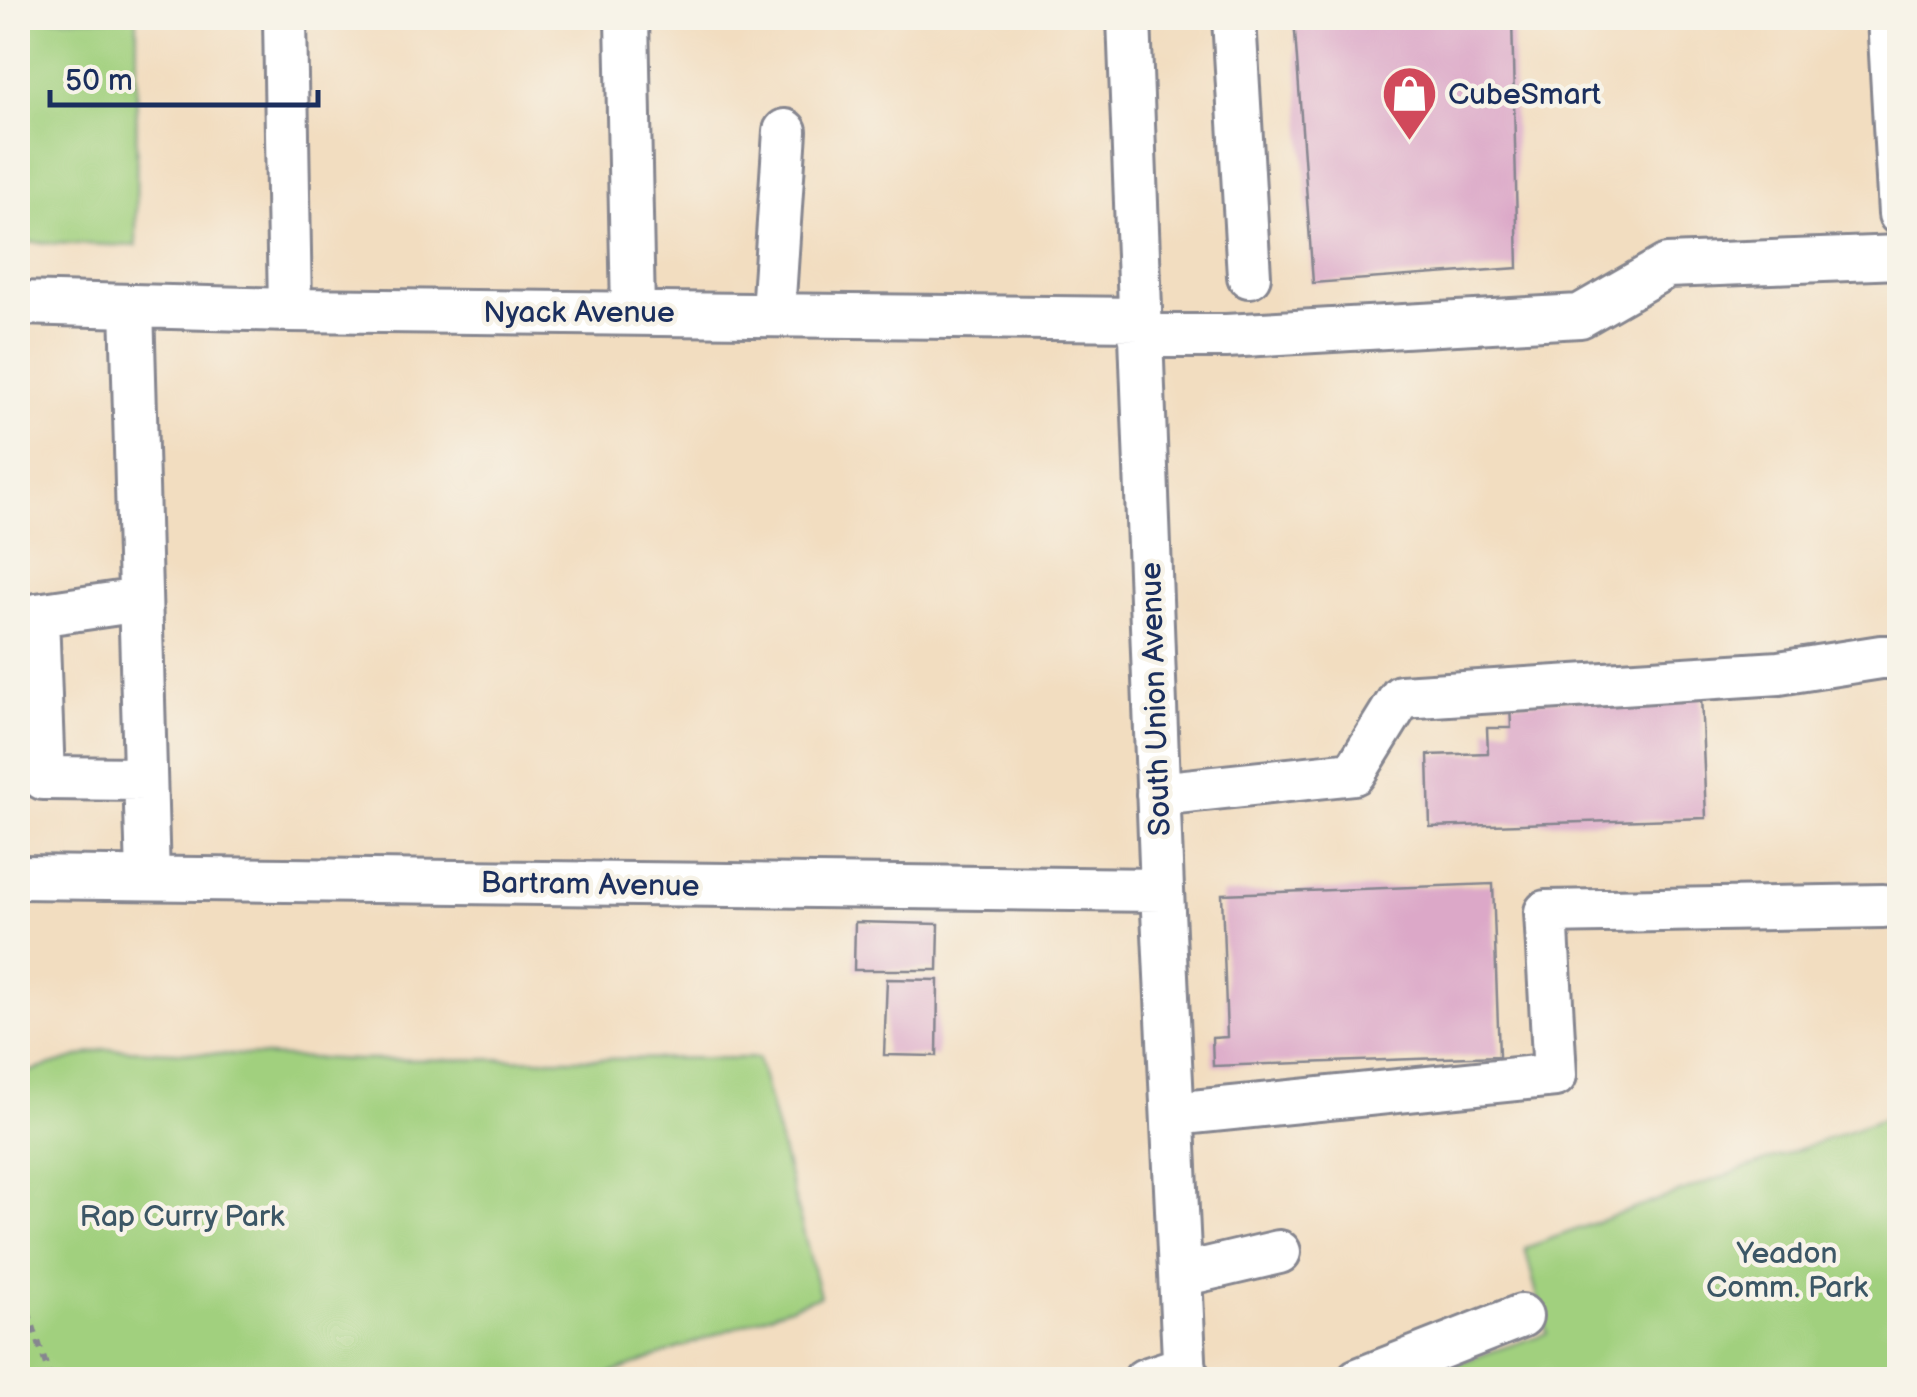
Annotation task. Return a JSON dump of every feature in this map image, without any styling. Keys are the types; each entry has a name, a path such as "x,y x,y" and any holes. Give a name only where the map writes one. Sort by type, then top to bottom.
{"street":[{"path":"285,18 290,310"},
{"path":"628,18 633,312"},
{"name":"South Union Avenue","path":"1130,18 1158,794 1181,1275 1172,1375"},
{"path":"1234,18 1249,276"},
{"path":"1889,18 1900,214"},
{"path":"773,314 785,131"},
{"name":"Nyack Avenue","path":"18,303 290,310 773,314 1140,327 1226,336 1580,316 1666,266 1900,257"},
{"path":"132,306 148,878"},
{"path":"140,600 37,615 38,680 43,778 145,780"},
{"path":"1158,794 1354,774 1402,697 1779,672 1881,656 1900,657"},
{"name":"Bartram Avenue","path":"18,877 1162,890"},
{"path":"1173,1114 1554,1075 1546,912 1884,906"},
{"path":"1181,1275 1280,1252"},
{"path":"1358,1380 1520,1316"}],"path":[{"path":"18,1281 51,1380"}],"green space":[{"path":"18,18 137,18 136,246 18,242"},
{"name":"Rap Curry Park","path":"105,1049 356,1060 758,1058 820,1296 596,1379 18,1379 18,1075"},
{"name":"Yeadon Comm. Park","path":"1899,1113 1899,1379 1407,1380 1547,1333 1525,1248"}],"building":[{"name":"CubeSmart","path":"1294,18 1512,18 1518,268 1313,283"},
{"path":"1701,695 1706,818 1430,827 1428,755 1488,753 1487,728 1511,728 1510,702"},
{"path":"1493,884 1499,1056 1213,1066 1212,1038 1227,1037 1222,894"},
{"path":"855,922 939,924 938,970 854,970"},
{"path":"887,979 938,980 937,1056 884,1055"}],"place":[{"name":"CubeSmart","path":"1409,143"}]}
